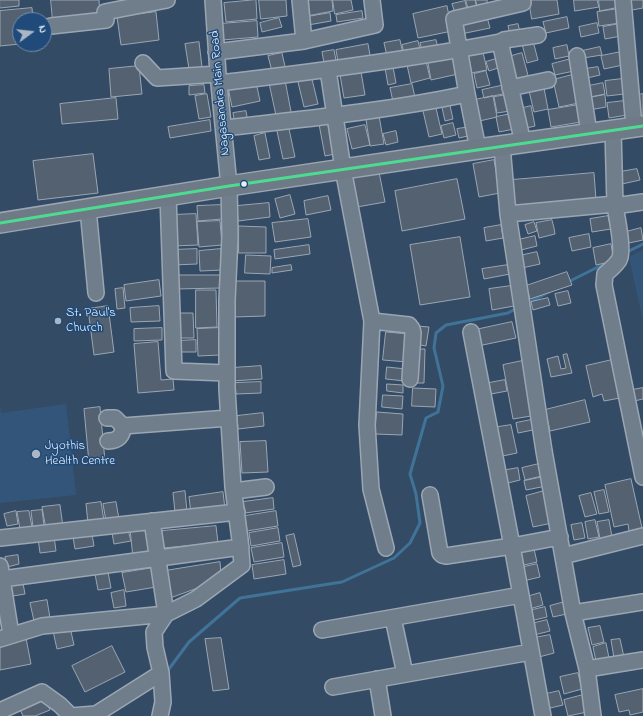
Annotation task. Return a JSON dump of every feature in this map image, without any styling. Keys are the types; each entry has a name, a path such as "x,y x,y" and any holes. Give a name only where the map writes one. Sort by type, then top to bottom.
{"main road":[{"path":"0,223 168,195 478,148 639,127"}],"street":[{"path":"52,26 106,20 105,12 167,0"},
{"name":"Nagasandra Main Road","path":"166,614 196,599 242,565 228,418 227,300 230,236 229,186 216,52 213,0"},
{"path":"300,0 304,41"},
{"path":"216,52 304,41 375,25 372,0"},
{"path":"623,0 639,127"},
{"path":"478,148 458,50 454,19 523,3"},
{"path":"143,63 157,78 219,78 328,70 458,50 504,40 538,35"},
{"path":"500,42 523,143"},
{"path":"578,56 589,133"},
{"path":"328,70 343,169 372,321 368,425 371,489 386,548"},
{"path":"510,88 548,80"},
{"path":"224,128 335,116 428,102 467,94"},
{"path":"613,130 615,205 620,241 620,259 614,267 605,274 604,285 643,478"},
{"path":"502,146 508,214 544,451 574,613 587,668 593,716"},
{"path":"168,195 174,371 227,373"},
{"path":"508,214 643,202"},
{"path":"88,209 96,293"},
{"path":"372,321 409,325 412,329 410,379"},
{"path":"471,332 543,716"},
{"path":"107,418 115,418 123,426 123,432 120,437 114,441 108,441"},
{"path":"123,426 228,418"},
{"path":"234,491 266,487"},
{"path":"430,495 440,553 442,555 446,556 560,538"},
{"path":"0,538 237,512"},
{"path":"152,521 166,614 154,632 155,647 161,673 163,702 160,716"},
{"path":"563,556 643,536"},
{"path":"166,614 42,626 5,637 1,572 157,558 241,547"},
{"path":"322,630 521,595"},
{"path":"574,613 643,602"},
{"path":"393,618 405,674"},
{"path":"332,687 531,652"},
{"path":"587,668 643,660"},
{"path":"11,710 42,692 72,716 96,714 161,673"},
{"path":"377,679 383,716"}],"shaded area":[{"path":"643,250 643,321 629,257"},
{"name":"Jyothis Health Centre","path":"0,403 1,413 66,404 76,495 0,503"}],"building":[{"path":"0,0 19,0 19,6 0,8"},
{"path":"51,0 99,0 100,17 53,21"},
{"path":"256,0 257,19 226,22 224,3"},
{"path":"259,0 286,0 287,16 261,19"},
{"path":"304,0 332,0 333,11 307,16"},
{"path":"333,0 351,0 353,10 335,14"},
{"path":"466,0 475,0 477,8 469,10"},
{"path":"476,0 487,0 488,7 478,9"},
{"path":"529,0 557,0 559,14 532,19"},
{"path":"574,0 597,0 599,7 575,11"},
{"path":"599,0 619,0 620,7 600,11"},
{"path":"631,0 643,0 643,8 632,10"},
{"path":"465,1 468,13 456,16 452,4"},
{"path":"447,6 452,31 418,38 413,14"},
{"path":"32,8 32,12 12,12 12,45 0,46 0,11"},
{"path":"618,9 620,23 599,26 597,12"},
{"path":"362,11 363,18 337,22 336,15"},
{"path":"156,12 159,40 121,45 117,17"},
{"path":"330,13 331,21 308,25 307,17"},
{"path":"487,17 490,28 461,34 459,24"},
{"path":"567,17 569,28 546,33 543,22"},
{"path":"279,18 282,27 262,32 260,23"},
{"path":"257,21 258,37 222,40 220,24"},
{"path":"597,23 599,33 581,37 579,27"},
{"path":"518,24 521,36 511,38 508,26"},
{"path":"619,24 621,36 605,39 603,27"},
{"path":"400,40 403,54 387,56 384,43"},
{"path":"436,40 439,52 423,54 420,43"},
{"path":"418,41 421,53 405,57 402,45"},
{"path":"533,41 538,60 527,63 522,44"},
{"path":"199,42 202,67 189,69 185,44"},
{"path":"368,44 371,61 339,67 336,50"},
{"path":"567,45 569,56 555,59 553,48"},
{"path":"600,47 602,55 583,58 582,51"},
{"path":"334,50 336,60 324,63 322,52"},
{"path":"483,52 487,70 466,74 462,56"},
{"path":"621,52 623,65 604,69 601,56"},
{"path":"282,53 286,71 273,75 268,56"},
{"path":"522,53 529,79 514,83 508,57"},
{"path":"455,57 458,74 431,80 428,63"},
{"path":"499,58 501,67 489,71 486,62"},
{"path":"571,59 574,71 555,75 552,64"},
{"path":"426,61 430,78 411,83 407,65"},
{"path":"139,66 142,94 111,97 109,69"},
{"path":"360,66 365,95 344,98 339,69"},
{"path":"393,67 396,83 388,85 385,68"},
{"path":"598,67 600,75 587,78 585,69"},
{"path":"486,71 490,85 477,88 474,74"},
{"path":"311,75 318,104 304,107 297,78"},
{"path":"572,75 579,103 559,107 553,80"},
{"path":"622,79 624,94 607,96 605,81"},
{"path":"285,80 292,117 277,120 269,83"},
{"path":"256,82 260,101 232,107 228,87"},
{"path":"603,83 605,94 586,98 584,87"},
{"path":"412,84 416,102 394,106 390,88"},
{"path":"204,85 205,93 189,95 189,86"},
{"path":"505,85 507,93 484,98 482,90"},
{"path":"544,88 548,109 534,112 529,91"},
{"path":"207,94 211,117 199,119 195,96"},
{"path":"643,94 643,119 640,119 638,95"},
{"path":"507,95 510,111 497,113 494,97"},
{"path":"605,95 606,107 589,110 587,98"},
{"path":"493,96 497,117 475,122 470,101"},
{"path":"116,98 118,119 62,124 60,104"},
{"path":"449,101 453,119 445,121 441,103"},
{"path":"624,101 627,115 609,118 607,103"},
{"path":"578,105 581,122 551,127 548,110"},
{"path":"531,106 535,126 522,129 519,109"},
{"path":"436,108 442,134 429,137 423,111"},
{"path":"378,110 384,144 370,146 365,113"},
{"path":"246,111 248,123 235,125 233,113"},
{"path":"511,114 514,129 499,132 496,117"},
{"path":"210,120 211,131 170,138 168,127"},
{"path":"334,121 340,153 325,156 319,124"},
{"path":"453,123 456,135 444,138 441,126"},
{"path":"365,125 370,145 352,149 347,129"},
{"path":"470,127 472,135 459,138 457,129"},
{"path":"289,129 295,157 283,159 277,131"},
{"path":"396,131 398,142 386,145 383,134"},
{"path":"265,133 270,158 259,160 254,136"},
{"path":"93,154 98,193 38,200 33,161"},
{"path":"494,160 500,193 479,197 473,164"},
{"path":"637,169 640,180 622,184 620,172"},
{"path":"379,172 385,202 357,207 352,177"},
{"path":"594,173 596,200 514,207 512,180"},
{"path":"457,179 465,219 402,231 395,191"},
{"path":"290,195 295,214 280,218 275,199"},
{"path":"328,196 331,210 306,215 304,201"},
{"path":"269,203 270,217 238,221 237,206"},
{"path":"222,205 222,219 198,221 197,206"},
{"path":"196,214 198,245 173,246 172,215"},
{"path":"608,216 611,229 592,232 590,219"},
{"path":"308,219 311,237 275,242 272,223"},
{"path":"552,220 555,234 539,238 536,223"},
{"path":"220,221 222,245 199,247 197,222"},
{"path":"534,222 537,231 528,234 525,225"},
{"path":"501,225 503,238 486,241 484,228"},
{"path":"239,226 266,227 266,253 239,253"},
{"path":"641,228 643,240 629,243 626,232"},
{"path":"589,234 591,247 572,251 569,238"},
{"path":"535,236 537,246 521,250 518,240"},
{"path":"460,237 470,297 420,305 410,245"},
{"path":"611,244 614,261 596,265 593,248"},
{"path":"309,245 310,254 275,259 274,250"},
{"path":"197,249 197,264 173,265 172,250"},
{"path":"221,249 222,270 200,271 199,251"},
{"path":"537,252 540,264 522,268 519,256"},
{"path":"246,255 271,256 270,274 245,273"},
{"path":"291,265 292,270 272,273 272,268"},
{"path":"508,265 510,274 484,279 482,269"},
{"path":"567,272 572,285 530,299 526,286"},
{"path":"176,275 221,275 221,288 176,289"},
{"path":"159,280 161,296 126,301 124,285"},
{"path":"234,281 265,281 265,316 234,317"},
{"path":"511,286 514,306 492,310 489,289"},
{"path":"123,288 125,308 117,309 115,289"},
{"path":"196,290 216,290 217,327 196,328"},
{"path":"568,291 571,303 558,306 555,294"},
{"path":"548,298 550,305 533,310 531,302"},
{"path":"108,306 114,352 94,355 88,309"},
{"path":"159,306 160,321 131,322 130,308"},
{"path":"176,313 193,313 194,338 176,338"},
{"path":"512,322 516,338 478,346 475,330"},
{"path":"417,326 429,327 426,346 415,344"},
{"path":"162,328 162,340 134,341 134,329"},
{"path":"219,328 220,355 198,356 197,329"},
{"path":"386,332 409,334 407,362 383,360"},
{"path":"196,340 196,352 179,352 178,341"},
{"path":"158,342 161,380 173,379 174,390 138,393 134,344"},
{"path":"415,349 425,349 424,383 414,383"},
{"path":"567,354 572,373 551,377 547,359 558,356 561,369 566,368 563,355"},
{"path":"527,360 537,415 513,419 503,365"},
{"path":"612,360 620,398 604,401 602,394 593,397 586,366"},
{"path":"261,366 262,379 232,381 232,368"},
{"path":"387,367 406,369 405,381 386,379"},
{"path":"505,380 507,391 491,394 489,383"},
{"path":"261,382 261,393 236,394 235,383"},
{"path":"387,384 403,385 403,393 387,391"},
{"path":"413,388 436,389 435,407 412,406"},
{"path":"643,388 643,399 634,401 632,390"},
{"path":"383,395 403,396 402,409 382,407"},
{"path":"585,400 590,422 550,431 545,410"},
{"path":"100,407 105,461 89,463 84,409"},
{"path":"377,412 403,414 402,435 375,434"},
{"path":"263,413 264,426 238,429 237,416"},
{"path":"536,419 538,429 518,433 516,423"},
{"path":"511,425 517,453 498,457 492,428"},
{"path":"266,441 268,472 242,473 240,442"},
{"path":"543,463 546,475 525,480 522,468"},
{"path":"518,468 520,480 504,484 501,471"},
{"path":"544,477 546,486 526,490 524,481"},
{"path":"631,479 642,528 629,531 628,524 614,527 605,485"},
{"path":"604,490 609,512 599,514 594,492"},
{"path":"185,491 187,511 175,512 173,493"},
{"path":"544,491 552,523 533,527 526,496"},
{"path":"223,492 225,509 191,514 189,497"},
{"path":"591,493 597,514 585,517 579,496"},
{"path":"273,498 274,509 245,513 243,502"},
{"path":"101,502 104,521 88,523 86,504"},
{"path":"116,502 119,519 106,521 103,504"},
{"path":"60,505 63,527 46,529 42,507"},
{"path":"42,510 44,525 33,527 31,511"},
{"path":"16,511 18,524 7,526 4,514"},
{"path":"29,511 32,527 20,529 17,512"},
{"path":"276,511 278,526 247,531 245,516"},
{"path":"595,520 599,537 588,539 585,522"},
{"path":"609,520 612,537 600,539 597,522"},
{"path":"582,523 585,538 574,540 571,525"},
{"path":"216,526 218,543 163,548 162,531"},
{"path":"150,527 153,555 133,558 130,529"},
{"path":"278,528 280,541 251,546 249,533"},
{"path":"128,530 131,541 114,544 112,533"},
{"path":"92,534 94,546 75,549 73,537"},
{"path":"294,534 301,565 293,567 286,536"},
{"path":"54,536 56,551 40,553 38,538"},
{"path":"282,543 284,557 254,562 251,548"},
{"path":"534,549 537,562 520,566 517,553"},
{"path":"18,555 19,564 7,567 5,557"},
{"path":"284,560 286,574 254,579 252,565"},
{"path":"220,562 221,575 206,585 170,598 165,571"},
{"path":"537,564 540,577 523,581 520,568"},
{"path":"153,568 156,587 126,592 122,573"},
{"path":"108,572 111,588 98,590 95,574"},
{"path":"22,578 25,594 13,596 10,580"},
{"path":"124,590 126,606 114,608 111,593"},
{"path":"540,593 543,605 526,610 523,598"},
{"path":"47,600 50,618 34,621 30,603"},
{"path":"568,601 571,613 553,617 550,606"},
{"path":"545,607 547,617 530,621 528,611"},
{"path":"547,620 550,631 534,635 531,624"},
{"path":"600,626 604,642 592,645 588,628"},
{"path":"70,627 74,645 57,649 53,631"},
{"path":"550,635 554,653 539,657 534,638"},
{"path":"26,638 31,664 0,670 0,643"},
{"path":"221,638 229,689 213,691 205,639"},
{"path":"620,639 624,657 614,658 611,640"},
{"path":"606,643 609,658 596,661 593,647"},
{"path":"112,646 125,672 85,692 72,666"},
{"path":"578,673 582,689 564,694 560,677"},
{"path":"643,689 643,712 630,715 629,710 619,712 615,695"},
{"path":"559,691 563,705 546,709 542,695"},
{"path":"583,695 587,712 568,716 564,700"},
{"path":"44,697 50,710 35,716 23,716 19,707"}],"waterway":[{"path":"625,253 643,244"},
{"path":"568,282 610,261"},
{"path":"526,304 549,292"},
{"path":"166,673 189,642 240,598 342,582 394,558 410,543 420,523 416,494 410,474 426,418 438,412 443,386 434,348 436,333 446,325 508,313 517,308"}],"transit line":[{"path":"0,223 229,186 643,126"}],"place":[{"name":"St. Paul's Church","path":"58,321"},
{"name":"Jyothis Health Centre","path":"36,454"}]}
